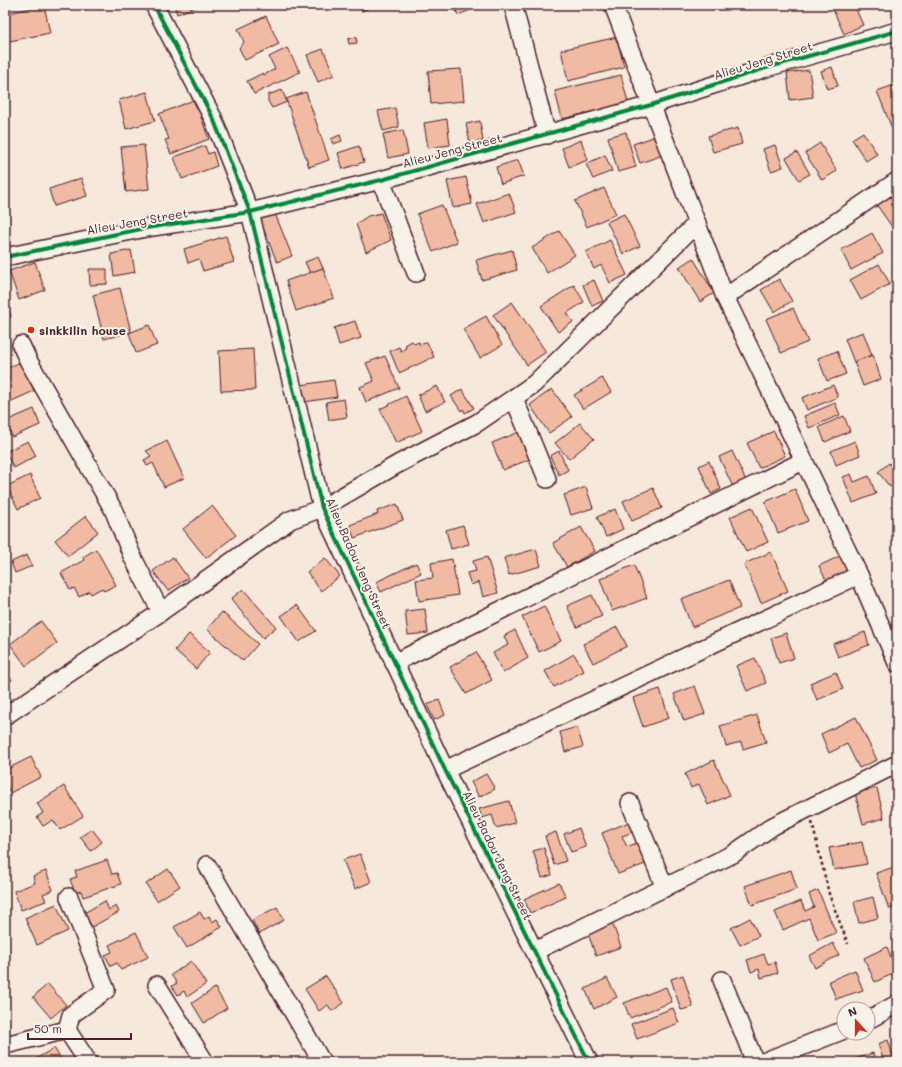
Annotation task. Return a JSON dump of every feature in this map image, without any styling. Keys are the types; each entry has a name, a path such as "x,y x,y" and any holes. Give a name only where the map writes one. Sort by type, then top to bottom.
{"street":[{"name":"Alieu Badou Jeng Street","path":"154,5 213,118 250,212 322,508 445,770 590,1062"},
{"path":"513,5 547,135"},
{"path":"613,5 725,297 859,575 897,663"},
{"name":"Alieu Jeng Street","path":"5,257 146,228 250,212 380,180 547,135 651,105 766,68 897,31"},
{"path":"380,180 416,273"},
{"path":"725,297 897,181"},
{"path":"5,716 161,612 290,520 322,508 398,464 477,422 534,384 697,223"},
{"path":"21,345 28,360 113,509 133,558 161,612"},
{"path":"514,398 547,479"},
{"path":"394,663 803,461"},
{"path":"445,770 859,575"},
{"path":"535,951 733,854 773,826 897,764"},
{"path":"630,803 665,888"},
{"path":"207,865 322,1062"},
{"path":"66,1030 71,1015 106,990 69,897"},
{"path":"722,980 755,1062"},
{"path":"157,985 205,1062"},
{"path":"876,1016 897,1004"},
{"path":"5,1045 66,1030"},
{"path":"66,1030 88,1062"},
{"path":"763,1062 836,1033"}],"path":[{"path":"809,808 829,894 848,944"}],"building":[{"path":"44,5 50,33 5,42 5,14"},
{"path":"174,5 197,5 198,6 177,14"},
{"path":"360,5 376,5 362,11"},
{"path":"454,5 483,5 458,15"},
{"path":"831,5 854,5 863,25 844,34"},
{"path":"266,16 279,44 245,60 239,48 244,42 238,29"},
{"path":"356,37 357,43 349,44 348,39"},
{"path":"617,37 624,67 568,81 561,50"},
{"path":"287,48 300,72 254,94 247,81 275,69 269,57"},
{"path":"323,49 334,75 318,82 307,55"},
{"path":"832,67 838,86 827,89 821,71"},
{"path":"461,69 464,101 431,104 428,71"},
{"path":"809,70 813,97 790,100 787,73"},
{"path":"621,75 628,103 562,119 555,91"},
{"path":"897,84 897,141 877,91"},
{"path":"282,90 287,102 272,108 268,101 268,95"},
{"path":"147,92 155,121 126,129 119,100"},
{"path":"306,92 329,160 309,167 286,99"},
{"path":"201,97 207,115 201,117 209,139 171,154 165,140 169,139 159,114"},
{"path":"395,108 399,127 383,131 378,111"},
{"path":"447,119 450,145 428,148 424,123"},
{"path":"480,121 483,141 470,143 466,124"},
{"path":"738,128 742,144 713,152 708,136"},
{"path":"403,130 408,154 388,158 383,134"},
{"path":"626,132 636,167 618,172 608,137"},
{"path":"863,132 877,154 866,161 852,139"},
{"path":"340,135 342,141 333,144 331,139"},
{"path":"656,136 663,155 640,163 633,144"},
{"path":"581,140 588,160 569,167 562,148"},
{"path":"820,143 837,171 822,180 805,153"},
{"path":"144,145 149,189 126,192 121,147"},
{"path":"775,145 783,167 771,171 763,149"},
{"path":"205,146 208,154 213,152 217,166 182,179 174,157"},
{"path":"359,146 364,162 343,169 338,153"},
{"path":"797,152 810,174 799,180 786,158"},
{"path":"605,155 612,171 593,179 586,164"},
{"path":"518,160 524,176 501,184 496,167"},
{"path":"466,177 472,204 453,208 447,181"},
{"path":"81,178 87,196 54,206 49,189"},
{"path":"604,188 616,214 587,227 575,201"},
{"path":"509,193 516,212 484,223 477,204"},
{"path":"889,195 897,207 897,234 876,204"},
{"path":"442,205 457,242 433,252 417,214"},
{"path":"274,211 292,256 277,262 259,218"},
{"path":"381,213 391,240 366,252 356,224 368,216"},
{"path":"624,214 640,246 623,254 607,222"},
{"path":"559,231 575,255 547,273 532,248"},
{"path":"872,233 883,253 851,270 841,250"},
{"path":"226,236 234,262 203,271 199,259 188,263 184,249"},
{"path":"610,240 627,275 610,283 601,265 594,269 586,252"},
{"path":"131,250 135,272 114,276 111,254"},
{"path":"512,250 517,270 482,280 476,260"},
{"path":"318,257 323,268 310,273 305,262"},
{"path":"693,258 714,293 700,302 679,267"},
{"path":"35,262 45,290 19,300 9,271"},
{"path":"879,264 890,284 861,300 850,280"},
{"path":"323,268 334,298 296,311 286,281"},
{"path":"89,269 107,269 107,284 90,285"},
{"path":"779,279 792,301 774,312 761,290"},
{"path":"594,280 603,301 592,306 583,285"},
{"path":"574,285 584,302 567,313 573,322 558,332 541,306"},
{"path":"120,288 131,332 104,339 93,295"},
{"path":"5,301 7,301 11,317 5,318"},
{"path":"512,302 546,352 527,365 493,315"},
{"path":"793,308 808,342 781,353 766,319"},
{"path":"486,316 502,345 480,358 463,329"},
{"path":"355,321 361,338 339,345 334,328"},
{"path":"149,325 157,345 136,353 129,333"},
{"path":"863,332 872,355 854,362 845,339"},
{"path":"412,341 414,344 419,342 420,345 427,342 434,357 399,373 390,351 399,347 401,351 406,348 405,345"},
{"path":"253,349 255,390 221,391 219,351"},
{"path":"837,351 846,374 827,381 818,358"},
{"path":"873,355 881,379 863,386 854,362"},
{"path":"385,356 399,388 366,402 360,387 374,381 366,363"},
{"path":"21,362 34,391 5,404 5,369"},
{"path":"602,378 611,392 583,409 574,395"},
{"path":"334,380 337,397 304,402 301,385"},
{"path":"833,385 838,397 807,410 802,398"},
{"path":"437,386 445,402 425,411 418,395"},
{"path":"462,389 474,408 465,413 463,409 461,411 451,396"},
{"path":"552,389 572,417 549,433 530,405"},
{"path":"406,396 422,431 396,443 380,409"},
{"path":"344,399 347,417 329,420 326,402"},
{"path":"835,403 840,415 809,428 804,416"},
{"path":"34,409 40,425 12,437 6,421"},
{"path":"844,416 850,431 825,442 819,427"},
{"path":"580,423 594,439 569,459 555,443"},
{"path":"524,430 535,457 503,470 492,443"},
{"path":"774,431 785,456 759,468 747,443"},
{"path":"28,441 36,456 14,468 5,452"},
{"path":"167,441 184,478 164,487 153,463 147,466 144,460 151,456 146,451"},
{"path":"855,441 860,455 836,465 831,451"},
{"path":"559,451 568,470 559,475 550,456"},
{"path":"732,451 746,481 733,487 719,457"},
{"path":"709,461 721,489 711,494 699,466"},
{"path":"889,463 897,473 897,481 890,487 878,472"},
{"path":"851,474 854,482 869,476 876,494 853,503 843,477"},
{"path":"30,475 40,498 18,509 7,486"},
{"path":"586,487 593,508 571,515 564,495"},
{"path":"653,488 662,508 632,521 623,501"},
{"path":"795,489 808,521 778,533 765,502"},
{"path":"397,504 403,520 354,538 350,525 378,514 377,511"},
{"path":"212,506 236,535 206,558 183,529"},
{"path":"752,507 768,542 746,552 730,517"},
{"path":"615,509 623,529 606,537 597,517"},
{"path":"86,516 98,532 68,556 55,540"},
{"path":"463,525 469,544 451,549 446,530"},
{"path":"581,527 595,551 567,567 553,543"},
{"path":"96,549 116,585 104,591 102,588 91,594 89,591 79,597 74,588 70,590 61,573 84,560 83,557"},
{"path":"536,549 541,566 509,575 504,558"},
{"path":"771,552 788,591 761,603 744,564"},
{"path":"844,554 852,573 828,584 819,566"},
{"path":"27,555 32,566 15,573 11,562"},
{"path":"173,557 188,578 168,591 153,571"},
{"path":"487,557 498,593 483,597 479,582 471,585 467,573 476,571 473,561"},
{"path":"325,558 340,576 321,591 307,572"},
{"path":"452,559 458,595 419,601 416,580 433,578 431,563"},
{"path":"416,563 421,573 381,592 376,582"},
{"path":"634,565 647,598 612,611 600,579"},
{"path":"729,580 740,608 692,627 681,599"},
{"path":"243,589 276,627 263,638 231,599"},
{"path":"592,595 602,616 577,627 567,606"},
{"path":"297,605 316,631 299,642 281,616"},
{"path":"544,606 561,641 539,652 522,617"},
{"path":"425,609 428,633 408,635 405,611"},
{"path":"222,612 258,644 243,661 207,629"},
{"path":"41,621 57,643 26,666 10,644"},
{"path":"617,627 627,646 593,663 583,644"},
{"path":"515,630 528,658 503,673 493,653 508,645 504,636"},
{"path":"865,632 869,645 838,657 833,644"},
{"path":"786,633 794,658 779,663 771,638"},
{"path":"189,634 210,652 196,669 175,650"},
{"path":"476,652 492,680 466,694 450,667"},
{"path":"574,654 584,671 554,687 545,671"},
{"path":"755,658 766,683 747,691 736,666"},
{"path":"5,668 12,680 5,684"},
{"path":"836,672 843,689 817,700 810,683"},
{"path":"695,686 705,714 684,721 674,694"},
{"path":"660,689 669,718 643,727 633,698"},
{"path":"439,700 445,715 434,720 427,705"},
{"path":"757,715 766,742 743,749 741,742 726,746 720,726"},
{"path":"856,717 877,760 859,768 847,744 829,753 821,734"},
{"path":"577,727 583,747 565,752 560,732"},
{"path":"31,757 41,777 10,793 5,783 5,770"},
{"path":"714,760 730,795 708,805 699,784 691,788 685,774"},
{"path":"486,774 495,789 479,797 471,782"},
{"path":"64,786 83,816 60,830 53,820 43,826 37,817 43,813 37,803"},
{"path":"877,788 884,818 863,824 855,793"},
{"path":"509,801 515,823 496,828 492,815 482,818 479,809"},
{"path":"634,820 639,830 622,836 627,847 639,842 648,863 618,874 602,833"},
{"path":"579,828 586,847 571,852 564,834"},
{"path":"92,829 102,842 91,851 80,837"},
{"path":"556,832 566,861 554,865 545,836"},
{"path":"862,842 867,864 834,870 829,848"},
{"path":"544,848 552,875 542,878 533,851"},
{"path":"360,854 371,882 355,889 343,860"},
{"path":"107,860 112,874 117,873 121,884 83,897 81,891 75,893 70,879 77,877 75,871"},
{"path":"897,866 897,907 889,909 876,873"},
{"path":"168,869 180,886 157,901 146,884"},
{"path":"791,870 797,889 752,905 745,886"},
{"path":"46,871 53,890 43,894 46,901 21,910 14,891 35,883 33,876"},
{"path":"559,883 566,897 530,913 524,899"},
{"path":"818,890 836,933 818,940 809,918 783,930 775,912 801,901 805,911 814,907 809,894"},
{"path":"873,897 878,918 859,923 854,902"},
{"path":"105,901 109,910 116,906 119,912 92,927 84,913"},
{"path":"56,904 68,931 37,945 25,918"},
{"path":"277,907 284,920 259,934 252,920"},
{"path":"200,912 204,919 209,916 212,922 217,919 222,927 187,948 174,927"},
{"path":"750,918 759,936 740,945 731,928"},
{"path":"611,919 621,947 596,956 586,928"},
{"path":"136,932 148,957 121,970 117,963 111,966 105,955 112,952 109,945"},
{"path":"833,943 839,955 815,968 809,956"},
{"path":"887,947 897,972 875,982 864,958"},
{"path":"764,954 768,964 775,962 778,973 761,978 759,969 751,972 747,960"},
{"path":"191,961 206,984 187,997 184,991 178,995 172,986 177,983 171,975"},
{"path":"855,970 863,990 836,999 829,981"},
{"path":"683,975 693,1007 681,1010 671,979"},
{"path":"326,976 344,1003 332,1011 328,1005 319,1011 305,989"},
{"path":"607,978 617,997 594,1009 585,989"},
{"path":"48,984 66,1005 51,1018 33,997"},
{"path":"666,987 672,1002 630,1018 624,1003"},
{"path":"215,988 227,1008 204,1023 192,1003"},
{"path":"673,1008 679,1023 637,1039 631,1024"},
{"path":"888,1040 894,1059 884,1062 878,1044"},
{"path":"54,1048 63,1062 31,1062"},
{"path":"873,1053 876,1062 853,1062 852,1060"}],"cycle path":[{"path":"154,5 213,118 250,212 322,508 445,770 589,1062"},
{"path":"5,257 146,228 250,212 381,180 651,105 766,68 897,31"}],"place":[{"name":"sinkkilin house","path":"31,330"}]}
